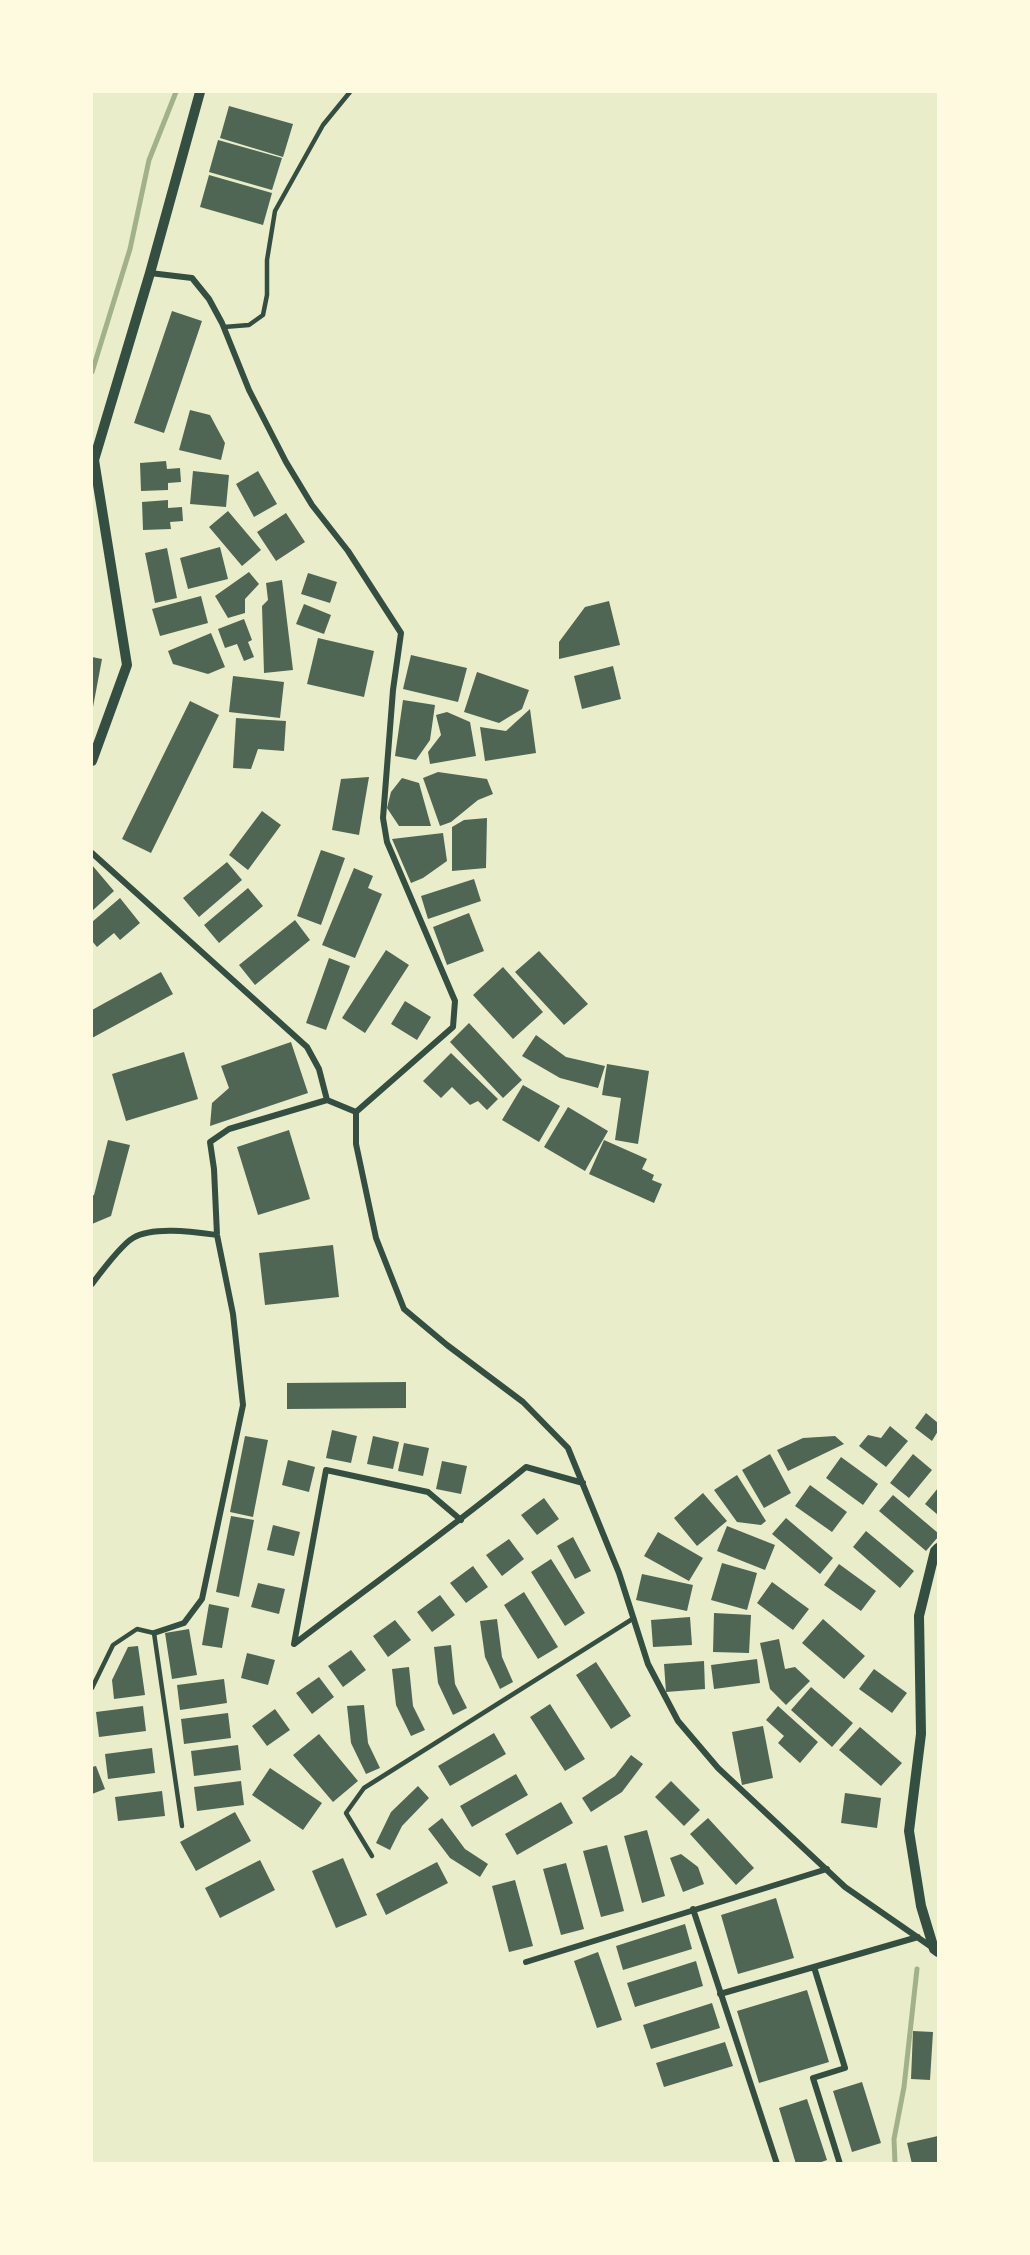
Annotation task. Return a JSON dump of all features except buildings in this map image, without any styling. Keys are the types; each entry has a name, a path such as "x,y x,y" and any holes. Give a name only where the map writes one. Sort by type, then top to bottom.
{"street":[{"path":"92,761 127,665 94,460 150,273 200,92"},
{"path":"150,273 192,278 209,299 224,327 249,390 286,462 312,505 354,560 400,633 383,818 387,842 454,1001 453,1027 356,1112 356,1144 376,1238 404,1309 447,1345 523,1402 568,1448 619,1573 648,1664 678,1721 718,1768 845,1887 936,1950"},
{"path":"92,853 307,1047 319,1069 327,1100"},
{"path":"154,1633 184,1623 202,1599 243,1405 233,1314 217,1235 214,1169 210,1142 229,1129 327,1100 356,1112"},
{"path":"92,1284 131,1239 140,1235 148,1232 193,1232 217,1235"},
{"path":"461,1520 428,1492 326,1470 294,1644 461,1520 526,1467 583,1483"},
{"path":"936,1950 921,1906 909,1831 921,1734 919,1616 935,1551 939,1548"},
{"path":"526,1962 827,1869"},
{"path":"693,1909 777,2163"},
{"path":"720,1994 918,1937"},
{"path":"814,1967 845,2068 813,2078 840,2163"}],"lane":[{"path":"224,327 249,325 263,315 267,295 267,260 275,211 323,125 350,92"},
{"path":"372,1856 346,1813 364,1788 634,1618"},
{"path":"92,1688 113,1645 137,1629 154,1633 182,1826"}],"waterway":[{"path":"92,372 130,249 149,160 176,92"},
{"path":"895,2164 894,2139 904,2087 917,1969"}]}
